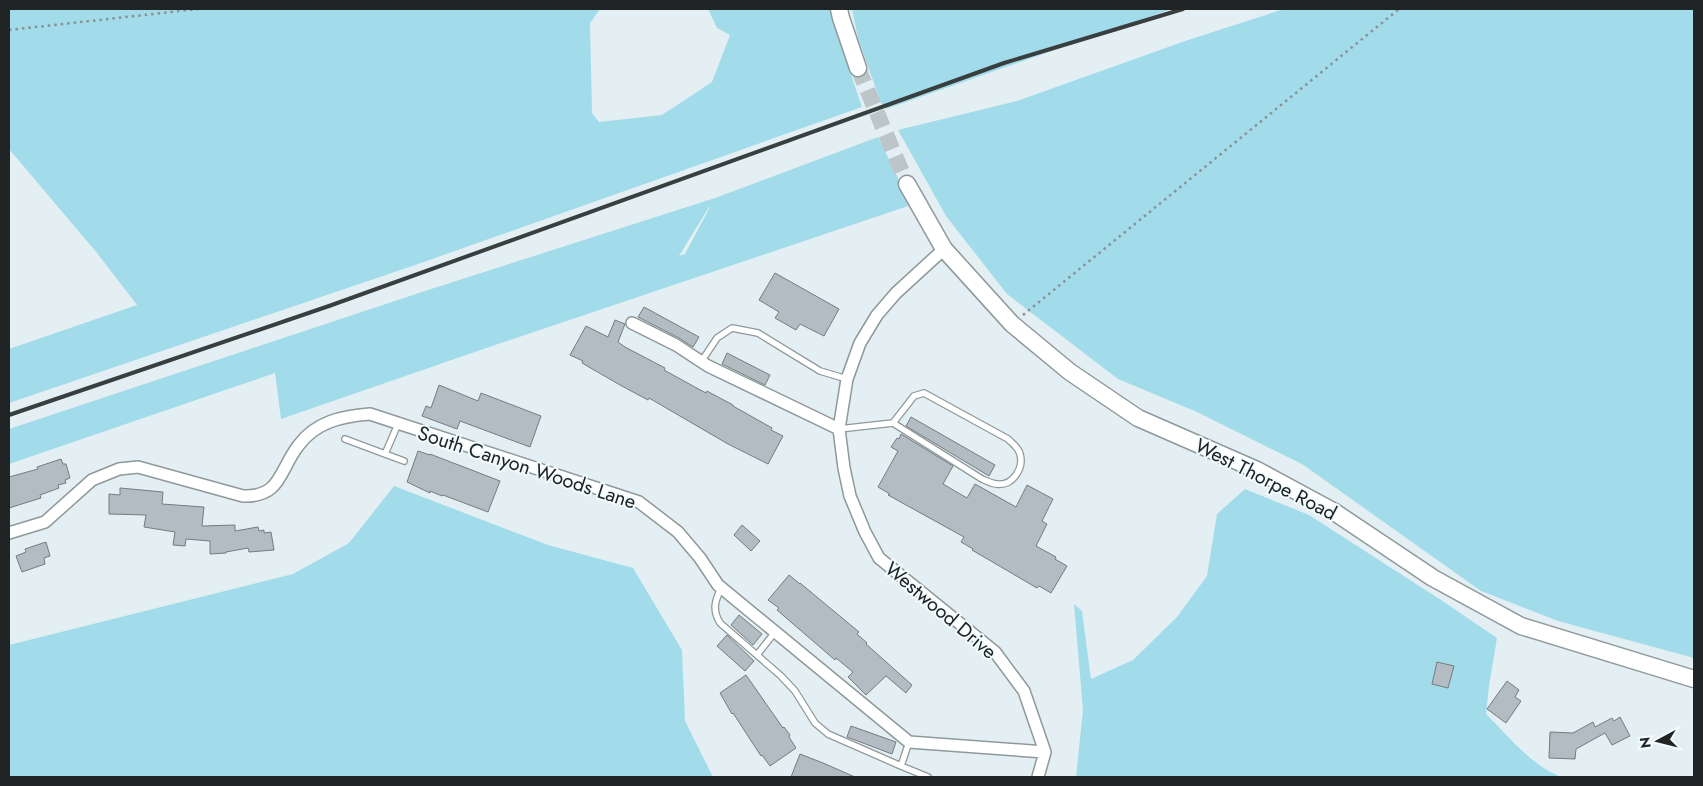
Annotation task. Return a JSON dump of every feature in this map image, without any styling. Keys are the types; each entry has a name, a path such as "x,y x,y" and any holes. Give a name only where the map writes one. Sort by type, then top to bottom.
{"street":[{"path":"839,9 858,68"},
{"name":"West Thorpe Road","path":"907,184 944,249 1012,324 1070,372 1138,418 1257,470 1316,502 1338,514 1433,578 1521,626 1694,679"},
{"name":"Westwood Drive","path":"944,249 896,293 877,315 860,343 846,379 839,430 850,496 865,532 879,558 995,652 1024,691 1045,752"},
{"path":"632,323 676,345 702,362 839,430"},
{"name":"South Canyon Woods Lane","path":"9,533 44,522 92,480 118,468 138,467 243,496 256,496 266,493 278,481 298,445 312,432 327,422 349,415 370,414 639,502 678,532 721,588 909,742"},
{"path":"909,742 1045,752 1038,777"}],"lane":[{"path":"702,362 717,338 732,328 758,333 820,371 846,379"},
{"path":"839,430 893,423 982,479 998,485 1010,481 1018,474 1021,464 1020,455 1016,446 1008,439 924,393 914,396 893,423"},
{"path":"385,454 398,424"},
{"path":"345,439 404,461"},
{"path":"721,588 714,607 715,615 720,623 789,684 816,723 828,734 928,777"},
{"path":"757,655 775,632"},
{"path":"901,766 909,742"}],"path":[{"path":"9,30 198,9"},
{"path":"1012,324 1399,9"}],"shaded area":[{"path":"9,9 600,9 590,23 592,113 599,122 662,115 712,82 730,35 717,28 708,9 831,9 833,22 862,107 418,264 9,403 9,349 137,305 97,253 9,149"},
{"path":"852,9 1172,9 886,109 881,103 858,38"},
{"path":"1284,9 1694,9 1694,658 1558,621 1481,591 1302,464 1197,412 1118,379 1007,294 946,216 898,130 1017,101 1188,40"},
{"path":"878,137 911,205 281,419 275,373 9,464 9,429 428,290 715,198","holes":["710,207 685,254 679,256"]},
{"path":"394,486 548,545 633,568 682,650 685,721 713,777 9,777 9,645 293,574 349,543"},
{"path":"1245,489 1309,515 1497,638 1486,714 1530,758 1561,777 1076,777 1083,710 1074,604 1082,611 1091,679 1133,660 1177,617 1207,576 1217,514"}],"building":[{"path":"775,273 839,309 824,336 800,324 796,330 775,318 779,312 759,300"},
{"path":"644,307 699,337 693,347 638,317"},
{"path":"615,320 625,324 618,342 625,347 706,393 707,391 733,405 783,436 768,464 728,444 649,398 648,400 620,385 582,363 583,361 570,355 586,326 608,337"},
{"path":"727,353 770,375 765,385 722,364"},
{"path":"439,385 478,401 481,393 541,416 530,447 460,421 457,429 422,416 426,406 431,408"},
{"path":"911,417 995,465 989,476 906,426"},
{"path":"901,434 953,466 943,484 967,498 975,484 1016,507 1027,485 1053,499 1042,521 1047,524 1036,546 1056,557 1055,559 1067,566 1051,593 1039,586 1037,588 972,550 961,542 964,537 888,495 890,494 878,487 898,451 891,447"},
{"path":"418,451 500,481 488,512 443,495 430,491 430,493 407,482"},
{"path":"61,459 63,464 66,464 70,478 65,480 66,483 58,485 59,488 40,495 41,498 9,508 9,477 38,469 37,467"},
{"path":"120,488 163,492 162,504 204,507 202,526 235,525 235,531 258,527 259,531 264,530 264,533 271,532 274,550 249,552 248,548 226,553 210,554 210,541 186,539 185,546 173,545 175,532 144,527 146,515 109,514 109,494 120,495"},
{"path":"742,525 760,541 751,551 734,535"},
{"path":"46,542 50,556 44,558 45,564 22,572 16,556 26,552 25,549"},
{"path":"789,575 859,632 857,634 866,644 912,685 906,693 886,676 866,695 848,677 853,672 836,658 835,660 777,610 779,608 768,600"},
{"path":"739,615 762,634 753,645 731,625"},
{"path":"727,635 754,661 745,671 717,646"},
{"path":"1437,662 1454,666 1448,688 1432,684"},
{"path":"746,675 783,728 790,735 789,737 796,748 770,766 732,714 720,693"},
{"path":"1507,681 1519,690 1515,697 1521,701 1506,723 1487,709"},
{"path":"1620,717 1630,736 1612,745 1605,733 1576,749 1575,759 1549,758 1550,732 1573,733 1593,722 1595,727 1612,718 1614,721"},
{"path":"851,726 896,742 892,754 847,737"},
{"path":"800,754 823,763 855,777 791,777"}],"tunnel":[{"path":"858,68 907,184"}],"railway":[{"path":"9,415 329,306 1004,63 1183,9"}]}
